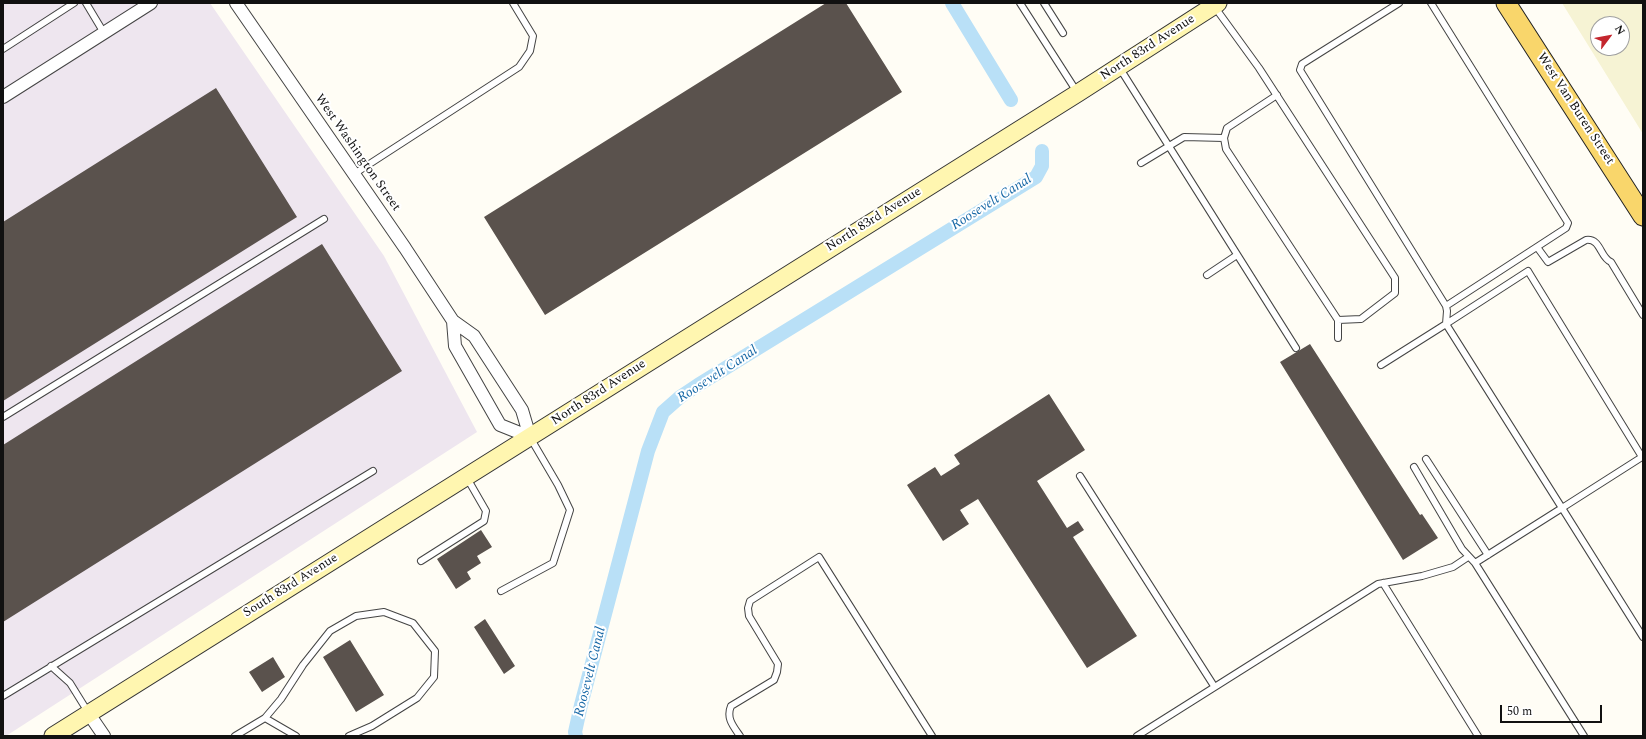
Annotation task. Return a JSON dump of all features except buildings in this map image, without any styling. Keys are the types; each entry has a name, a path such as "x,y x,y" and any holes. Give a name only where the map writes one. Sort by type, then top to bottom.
{"main road":[{"name":"West Van Buren Street","path":"1506,3 1643,216"},
{"name":"North 83rd Avenue","path":"530,438 636,369 1078,93 1215,4"},
{"name":"South 83rd Avenue","path":"58,735 88,714 530,438"}],"street":[{"path":"3,97 151,3"},
{"name":"West Washington Street","path":"236,3 453,321 474,336 522,410 530,438"},
{"name":"West Washington Street","path":"453,321 455,346 500,425 530,438"},
{"path":"88,714 104,736"}],"lane":[{"path":"3,49 67,5 74,3"},
{"path":"86,3 104,33"},
{"path":"354,174 519,67 530,51 533,36 514,3"},
{"path":"1020,3 1078,93"},
{"path":"1044,3 1063,33"},
{"path":"1399,3 1302,64 1300,70 1446,306 1446,324 1643,637"},
{"path":"1431,3 1568,223 1566,228 1446,306"},
{"path":"1215,4 1277,95 1395,278 1395,293 1361,319 1338,320"},
{"path":"1119,66 1296,348"},
{"path":"1277,95 1227,128 1224,138 1226,149 1338,320 1338,338"},
{"path":"1141,163 1184,137 1224,138"},
{"path":"3,417 324,219"},
{"path":"1537,247 1548,262 1586,240 1592,240 1596,243 1607,261 1611,262 1643,315"},
{"path":"1207,275 1237,255"},
{"path":"1382,365 1528,271 1643,458 1475,563"},
{"path":"501,591 553,563 570,510 558,485 530,438"},
{"path":"1426,459 1488,555"},
{"path":"1414,467 1462,549 1475,563 1584,736"},
{"path":"3,696 373,471"},
{"path":"1080,476 1214,686"},
{"path":"421,561 484,521 486,511 466,477"},
{"path":"740,736 729,719 728,712 731,706 774,680 778,664 749,616 748,608 750,601 819,557 932,736"},
{"path":"1137,736 1214,686 1378,584 1422,576 1453,567 1468,557"},
{"path":"1383,583 1478,736"},
{"path":"235,736 265,718 281,699 303,665 330,631 356,616 384,612 412,623 435,651 434,677 418,698 372,726 349,736"},
{"path":"51,666 70,683 88,714"},
{"path":"265,718 296,736"}],"shaded area":[{"path":"3,3 210,3 384,256 477,432 6,736 3,736"},
{"path":"1562,3 1643,3 1643,134 1595,56 1630,56 1630,16 1590,16 1590,48"}],"waterway":[{"name":"Roosevelt Canal","path":"952,3 1011,100"},
{"name":"Roosevelt Canal","path":"576,736 575,732 581,705 648,451 663,412 680,397 698,385 1036,177 1042,166 1042,151"}]}
